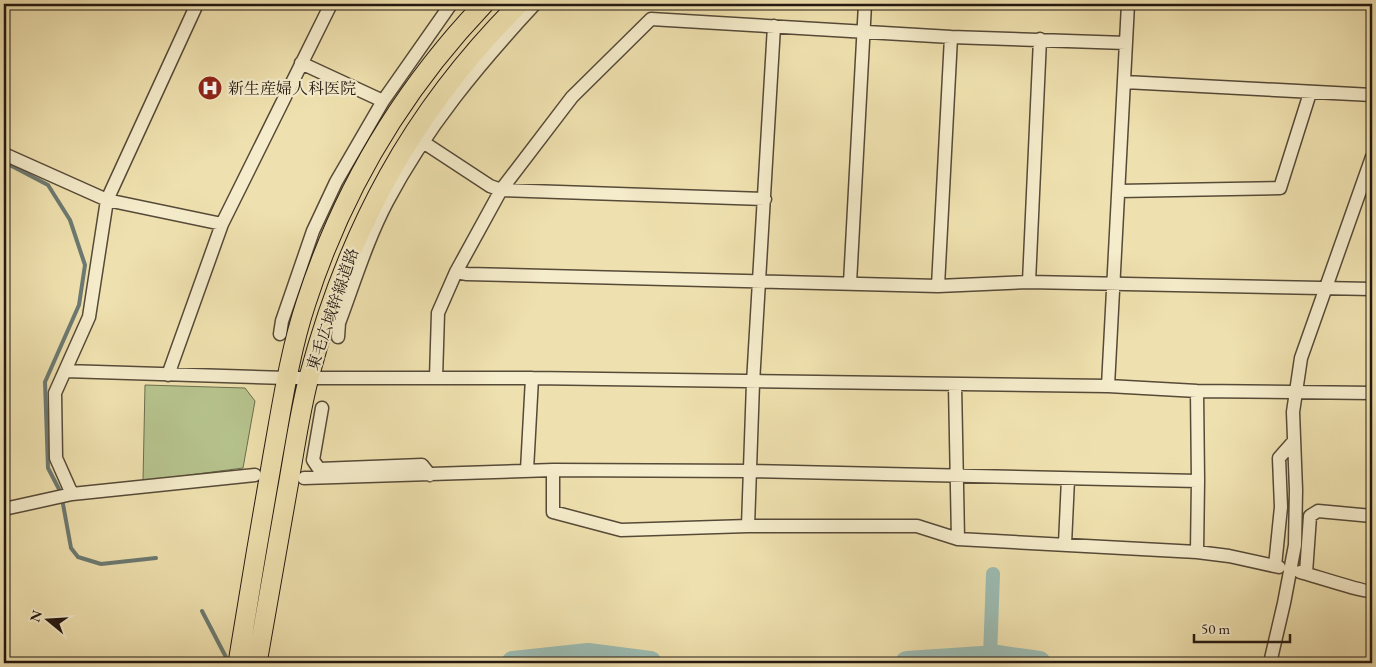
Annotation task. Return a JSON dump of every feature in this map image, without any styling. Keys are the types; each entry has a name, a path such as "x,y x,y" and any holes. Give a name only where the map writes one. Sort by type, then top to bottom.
{"highway":[{"name":"東毛広域幹線道路","path":"238,663 287,378 305,305 333,232 357,183 398,112 440,53 484,4"},
{"name":"東毛広域幹線道路","path":"257,663 309,377 330,307 351,248 378,205 411,136 452,78 488,35 519,4"}],"street":[{"path":"65,496 56,458 55,393 89,317 107,200 197,4"},
{"path":"168,375 222,224 331,4"},
{"path":"280,334 282,321 313,230 336,182 383,101 451,4"},
{"path":"338,337 339,323 378,205 466,82 535,4"},
{"path":"850,283 865,4"},
{"path":"1108,386 1128,4"},
{"path":"436,378 438,313 456,272 501,190 572,97 651,19 864,30 951,37 1126,43"},
{"path":"748,526 753,383 761,282 774,26"},
{"path":"938,286 951,37"},
{"path":"1030,282 1040,39"},
{"path":"407,66 440,53"},
{"path":"301,63 383,101"},
{"path":"1125,82 1372,95"},
{"path":"1119,191 1280,188 1310,93"},
{"path":"423,142 490,186 501,190 765,199"},
{"path":"4,154 107,200 222,224"},
{"path":"1270,663 1283,609 1294,545 1296,391 1307,336 1370,172 1372,157"},
{"path":"298,272 305,305"},
{"path":"456,272 467,274 938,286 1030,282 1114,286 1372,289"},
{"path":"65,371 287,378 532,378 753,383 1108,386 1197,391 1372,393"},
{"path":"527,470 532,378"},
{"path":"955,385 958,539"},
{"path":"1197,391 1197,552"},
{"path":"322,408 313,460 319,469 422,465 430,475"},
{"path":"553,470 553,512 621,530 748,526 917,526 958,539 1197,552 1229,556 1277,566 1281,507 1279,458 1294,441"},
{"path":"304,478 553,470 750,471 1198,481"},
{"path":"4,509 65,496 255,476"},
{"path":"1065,544 1068,479"},
{"path":"1372,516 1318,511 1310,516 1303,573 1335,580 1366,593 1372,592"}],"green space":[{"path":"145,385 245,388 255,401 243,468 143,481"}],"waterway":[{"path":"4,162 48,185 70,220 85,265 79,305 45,382 48,468 61,493 71,548 78,557 101,564 156,558"},
{"path":"990,657 993,574"},
{"path":"202,611 229,663"},
{"path":"513,663 588,655 650,663"},
{"path":"907,663 997,657 1039,663"}],"place":[{"name":"新生産婦人科医院","path":"210,88"}]}
